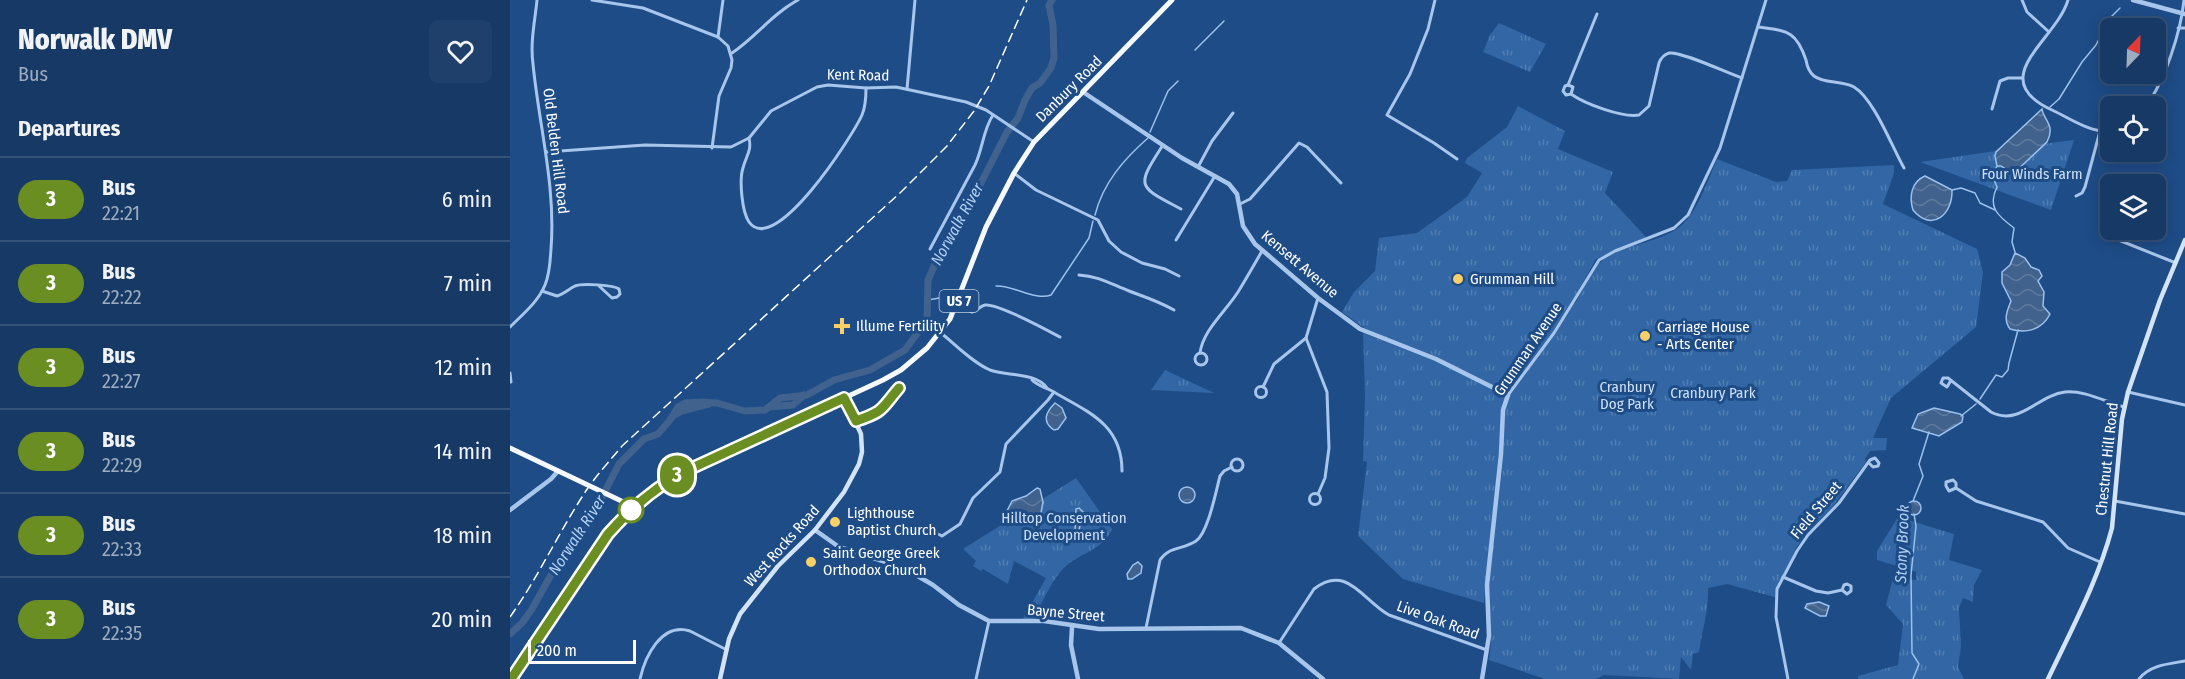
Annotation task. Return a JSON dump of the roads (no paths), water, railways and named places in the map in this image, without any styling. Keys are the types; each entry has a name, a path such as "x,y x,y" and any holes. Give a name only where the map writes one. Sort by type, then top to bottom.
{"highway":[{"name":"Danbury Road","path":"957,306 976,250 997,205 1034,142 1172,0"},
{"name":"US 7","path":"634,507 680,474 901,370 941,333 957,306"},
{"path":"510,448 634,507"}],"main road":[{"name":"Chestnut Hill Road","path":"2048,679 2089,591 2112,528 2124,407 2141,351 2185,240"},
{"name":"West Rocks Road","path":"720,679 734,625 746,606 776,568 815,530 844,492 861,457 861,434 844,398"},
{"path":"511,679 602,542 634,507"}],"street":[{"name":"Old Belden Hill Road","path":"510,327 542,291 549,270 553,225 552,195 533,64 532,44 537,0"},
{"path":"592,0 643,8 718,38 728,46 732,53 731,68 719,96 712,148"},
{"path":"718,38 723,0"},
{"path":"732,53 775,14 798,0"},
{"path":"907,89 915,0"},
{"path":"1435,0 1428,29 1410,74 1387,115 1456,159"},
{"name":"Grumman Avenue","path":"1482,679 1487,650 1487,585 1501,454 1503,410 1509,395 1554,333 1599,260 1615,251 1674,228 1688,215 1717,157 1766,0"},
{"path":"2022,0 2027,12 2049,32"},
{"path":"2068,0 2062,15 2027,59 2022,78 2026,92 2035,101 2100,131 2085,187 2082,193 2076,196"},
{"path":"2133,0 2184,14"},
{"path":"2152,96 2161,82 2184,14 2184,0"},
{"path":"1597,14 1568,85 1564,87 1566,95 1571,94 1595,105 1628,115 1640,115 1649,106 1661,58 1669,53 1682,55 1742,78"},
{"path":"1758,27 1784,31 1794,36 1810,71 1816,77 1841,82 1860,92 1886,132 1904,168"},
{"path":"2178,28 2185,28"},
{"path":"1992,109 2000,81 2008,78 2022,78"},
{"name":"Kent Road","path":"748,138 770,112 815,88 828,85 907,89 971,103 1034,142"},
{"path":"1568,85 1573,87 1571,94"},
{"path":"546,152 645,145 731,147 748,138 750,150 742,169 741,179 745,212 753,226 761,229 768,228 788,214 829,168 863,112 867,88"},
{"name":"Kensett Avenue","path":"1083,92 1232,187 1239,204 1245,231 1262,251 1318,298 1360,329 1436,359 1509,395"},
{"path":"1198,167 1212,141 1233,112"},
{"path":"930,249 975,165 987,126 993,115"},
{"path":"1239,204 1250,199 1299,143 1307,147 1341,183"},
{"path":"1164,144 1147,170 1143,180 1144,185 1152,193 1181,209"},
{"path":"1014,173 1036,190 1096,219 1109,241 1121,252 1179,276"},
{"path":"1176,240 1215,176"},
{"path":"2118,240 2176,263"},
{"path":"1200,353 1215,323 1237,294 1262,251"},
{"path":"1079,275 1095,276 1131,292 1152,298 1173,310"},
{"path":"542,291 557,296 578,285 615,286 619,289 620,294 612,298 599,286"},
{"path":"1263,387 1274,364 1306,338 1318,298"},
{"path":"957,306 972,312 983,306 990,306 1020,317 1060,337"},
{"path":"941,333 985,367 1032,380 1098,418 1108,426 1119,445 1122,471"},
{"path":"1306,338 1327,392 1329,448 1325,478 1318,494"},
{"path":"510,374 511,382"},
{"path":"1950,382 1965,390 1999,416 2019,414 2051,396 2066,392 2081,394 2124,407"},
{"path":"932,531 942,536 960,524 973,498 1000,472 1006,444 1054,392"},
{"path":"2128,392 2185,405"},
{"path":"1235,459 1240,459 1243,463 1243,468 1239,470 1232,467 1235,459"},
{"name":"Field Street","path":"1788,679 1775,607 1777,589 1808,535 1839,503 1869,463"},
{"path":"1146,628 1160,560 1171,550 1192,544 1202,536 1220,476 1232,467"},
{"path":"510,510 558,471"},
{"path":"1956,489 1976,501 2043,522 2068,548 2100,562"},
{"path":"2115,501 2185,514"},
{"name":"Bayne Street","path":"815,530 839,547 916,575 959,605 989,621 1044,621 1072,627 1099,629 1233,627 1256,633 1279,643 1323,679"},
{"path":"1783,577 1822,593 1842,590"},
{"name":"Live Oak Road","path":"1279,643 1314,589 1326,582 1340,580 1353,585 1386,613 1487,650"},
{"path":"976,679 989,621"},
{"path":"1072,627 1071,645 1078,679"},
{"path":"640,679 648,652 663,636 674,631 684,629 690,631 727,650"},
{"path":"2139,679 2147,670 2185,661"}],"water":[{"path":"2042,109 2050,127 2047,142 2013,174 1997,166 1996,152"},
{"path":"1925,176 1952,190 1945,213 1934,220 1920,217 1913,210 1912,190"},
{"path":"2015,253 2025,258 2031,267 2039,270 2042,276 2038,281 2044,292 2043,306 2050,314 2043,324 2028,331 2010,329 2006,319 2011,301 2002,283 2002,272 2010,265"},
{"path":"1055,403 1062,408 1066,418 1058,429 1054,430 1046,421 1046,417"},
{"path":"1934,408 1960,414 1963,416 1962,422 1939,436 1912,428 1918,414"},
{"path":"1187,487 1195,495 1187,503 1179,495"},
{"path":"1037,488 1040,489 1043,502 1041,513 1022,521 1009,519 1007,511 1012,501 1026,496"},
{"path":"1914,501 1919,503 1921,508 1919,513 1914,515 1909,513 1907,508 1909,503"},
{"path":"1079,508 1083,512 1079,530 1075,532 1076,509"},
{"path":"1138,562 1142,566 1141,573 1128,579 1127,574"},
{"path":"1819,602 1829,606 1826,616 1820,616 1805,608 1807,604"}],"waterway":[{"name":"Norwalk River","path":"510,634 532,609 556,566 599,503 619,464 644,439 658,434 678,407 685,403 702,402 717,403 745,411 765,410 780,398 807,395 834,380 870,370 905,350 927,320 928,280 935,264 961,222 1032,88 1040,83 1051,68 1054,58 1053,25 1049,5 1052,0"},
{"name":"Stony Brook","path":"2050,107 2059,99 2082,62 2096,45 2109,19 2120,8"},
{"path":"1195,50 1224,21"},
{"path":"1150,132 1168,91 1178,81"},
{"path":"1095,215 1109,182 1131,154 1148,138"},
{"name":"Stony Brook","path":"1997,166 1992,175 1997,187 1993,200 1994,206 1999,215 2014,228 2012,242 2015,252"},
{"path":"1952,190 1961,188 1975,193 1980,203 1995,210"},
{"path":"996,286 1031,295 1051,295 1089,238 1093,221"},
{"path":"928,300 939,298"},
{"name":"Stony Brook","path":"1980,399 1996,375 2002,377 2008,370 2018,330"},
{"name":"Norwalk River","path":"769,407 793,405 804,395"},
{"name":"Norwalk River","path":"673,416 682,411 709,404"},
{"name":"Stony Brook","path":"1961,416 1976,404"},
{"name":"Stony Brook","path":"1913,501 1923,476 1919,464 1929,432"},
{"name":"Stony Brook","path":"1913,679 1919,664 1912,653 1911,575 1916,526 1914,514"}],"railway":[{"path":"510,617 586,490 622,446 901,192 947,146 974,111 989,86 1027,0"}],"place":[{"name":"Grumman Hill","path":"1458,279"},
{"name":"Illume Fertility","path":"842,326"},
{"name":"Carriage House - Arts Center","path":"1645,336"},
{"name":"Lighthouse Baptist Church","path":"835,522"},
{"name":"Saint George Greek Orthodox Church","path":"811,562"}],"park label":[{"name":"Four Winds Farm","path":"2032,174"},
{"name":"Cranbury Park","path":"1713,393"},
{"name":"Cranbury Dog Park","path":"1627,396"},
{"name":"Hilltop Conservation Development","path":"1064,526"}]}
